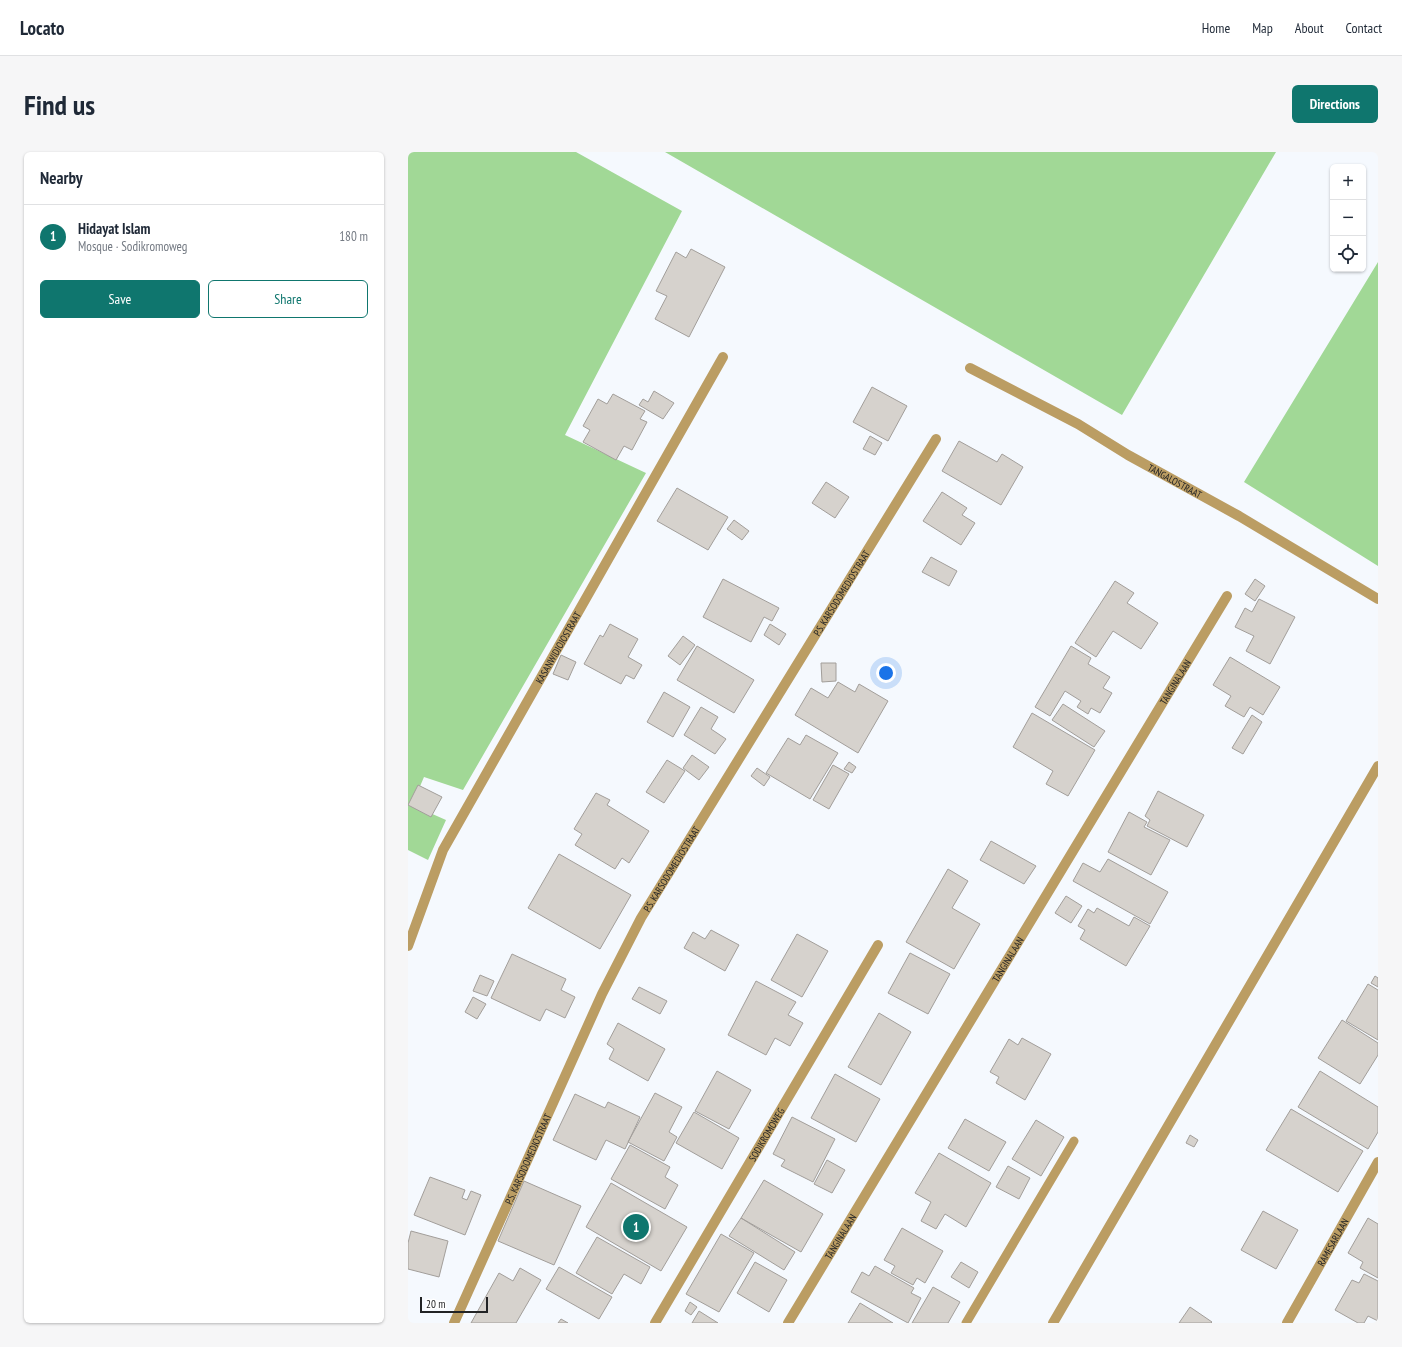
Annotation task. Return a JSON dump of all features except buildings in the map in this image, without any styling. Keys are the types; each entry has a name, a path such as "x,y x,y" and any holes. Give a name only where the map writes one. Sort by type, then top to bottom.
{"street":[{"name":"KASANWIDJOJOSTRAAT","path":"408,946 442,850 723,357"},
{"name":"TANGALOSTRAAT","path":"970,368 1078,424 1128,455 1240,516 1378,599"},
{"name":"P.S. KARSODOMEDJOSTRAAT","path":"454,1323 602,994 641,918 936,439"},
{"name":"TANGINALAAN","path":"788,1323 1227,596"},
{"path":"1053,1323 1378,766"},
{"name":"SODIKROMOWEG","path":"655,1323 878,945"},
{"name":"RAMESARLAAN","path":"1287,1323 1378,1162"}],"lane":[{"path":"966,1323 1074,1141"}],"green space":[{"path":"408,152 576,152 682,211 565,435 646,473 463,790 424,777 412,805 446,820 428,860 408,850"},
{"path":"665,152 1276,152 1122,415"},
{"path":"1378,262 1378,566 1244,482"}],"place":[{"name":"Hidayat Islam","path":"636,1227"}]}
